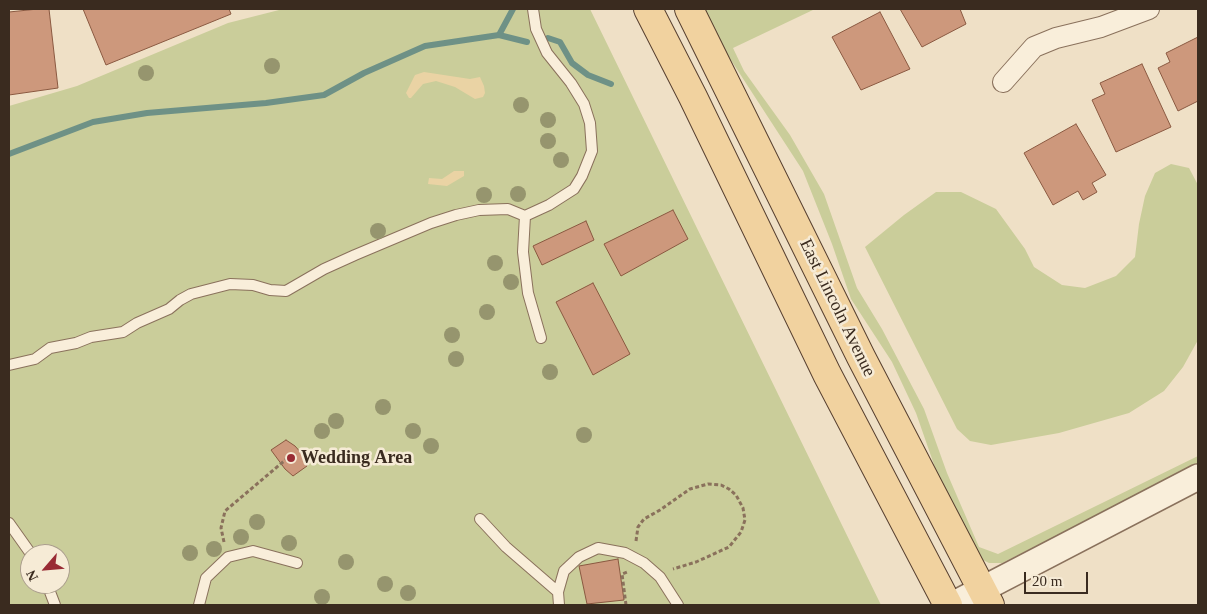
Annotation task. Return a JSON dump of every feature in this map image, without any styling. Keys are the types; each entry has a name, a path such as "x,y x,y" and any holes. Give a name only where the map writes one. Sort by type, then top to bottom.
{"main road":[{"path":"648,9 693,97 827,374 950,605"},
{"name":"East Lincoln Avenue","path":"690,9 856,348 986,597"}],"street":[{"path":"1003,82 1034,47 1056,38 1101,27 1149,9"},
{"path":"950,605 986,597 992,583 1198,477"}],"lane":[{"path":"9,365 35,359 50,348 76,343 91,337 123,332 137,323 169,309 190,294 230,284 253,285 270,290 286,291 324,269 394,237 456,215 478,210 508,209 525,216 574,189 582,176 592,151 590,123 584,104 571,83 547,53 536,29 533,9"},
{"path":"525,216 523,252 528,293 541,338"},
{"path":"480,519 506,547 558,592"},
{"path":"9,523 24,544"},
{"path":"559,605 558,592 564,571 579,557 598,548 626,553 644,563 660,577 678,605"},
{"path":"199,605 206,578 228,557 253,551 297,562"}],"path":[{"path":"228,557 221,528 225,511 290,456"},
{"path":"626,605 622,574 630,571 635,558 638,527 644,519 690,489 708,484 721,485 736,495 743,508 745,520 742,532 729,547 696,562 655,573"}],"green space":[{"path":"283,9 590,9 881,605 9,605 9,106 77,86 228,23"},
{"path":"704,9 815,9 733,48 744,71 790,135 824,194 857,288 882,329 924,409 947,473 979,547 998,554 1198,456 1198,466 1002,563 989,563 971,554 938,476 916,413 892,362 851,299 832,244 803,171 727,54"},
{"path":"1171,164 1189,168 1198,185 1198,340 1183,367 1164,391 1129,413 1059,433 991,445 970,441 957,429 865,247 936,192 961,192 996,209 1025,249 1034,267 1062,285 1085,288 1116,276 1135,257 1145,196 1155,173"}],"sand":[{"path":"424,72 470,79 480,77 485,93 483,97 475,99 455,87 436,81 423,84 409,98 406,93 415,75"},
{"path":"454,171 464,171 464,176 447,186 428,184 429,178 442,179"}],"building":[{"path":"49,9 58,88 9,95 9,12"},
{"path":"83,9 229,9 231,14 106,65"},
{"path":"900,9 960,9 966,24 922,47"},
{"path":"880,12 910,69 861,90 832,37"},
{"path":"1198,37 1198,101 1178,111 1158,68 1170,62 1166,53"},
{"path":"1142,64 1171,127 1116,152 1092,100 1105,94 1100,83"},
{"path":"1076,124 1106,175 1092,183 1097,192 1083,200 1078,191 1053,205 1024,153"},
{"path":"673,210 688,239 621,276 604,244"},
{"path":"586,221 594,240 542,265 533,246"},
{"path":"593,283 630,354 593,375 556,302"},
{"name":"Wedding Area","path":"286,440 303,455 307,466 293,476 285,469 271,450"},
{"path":"618,559 624,600 587,604 579,566"}],"waterway":[{"path":"499,35 513,9"},
{"path":"9,154 93,122 147,113 266,103 324,95 364,73 425,46 499,35 527,42"},
{"path":"548,38 560,42 572,63 588,75 611,84"}],"place":[{"name":"Wedding Area","path":"291,458"}]}
